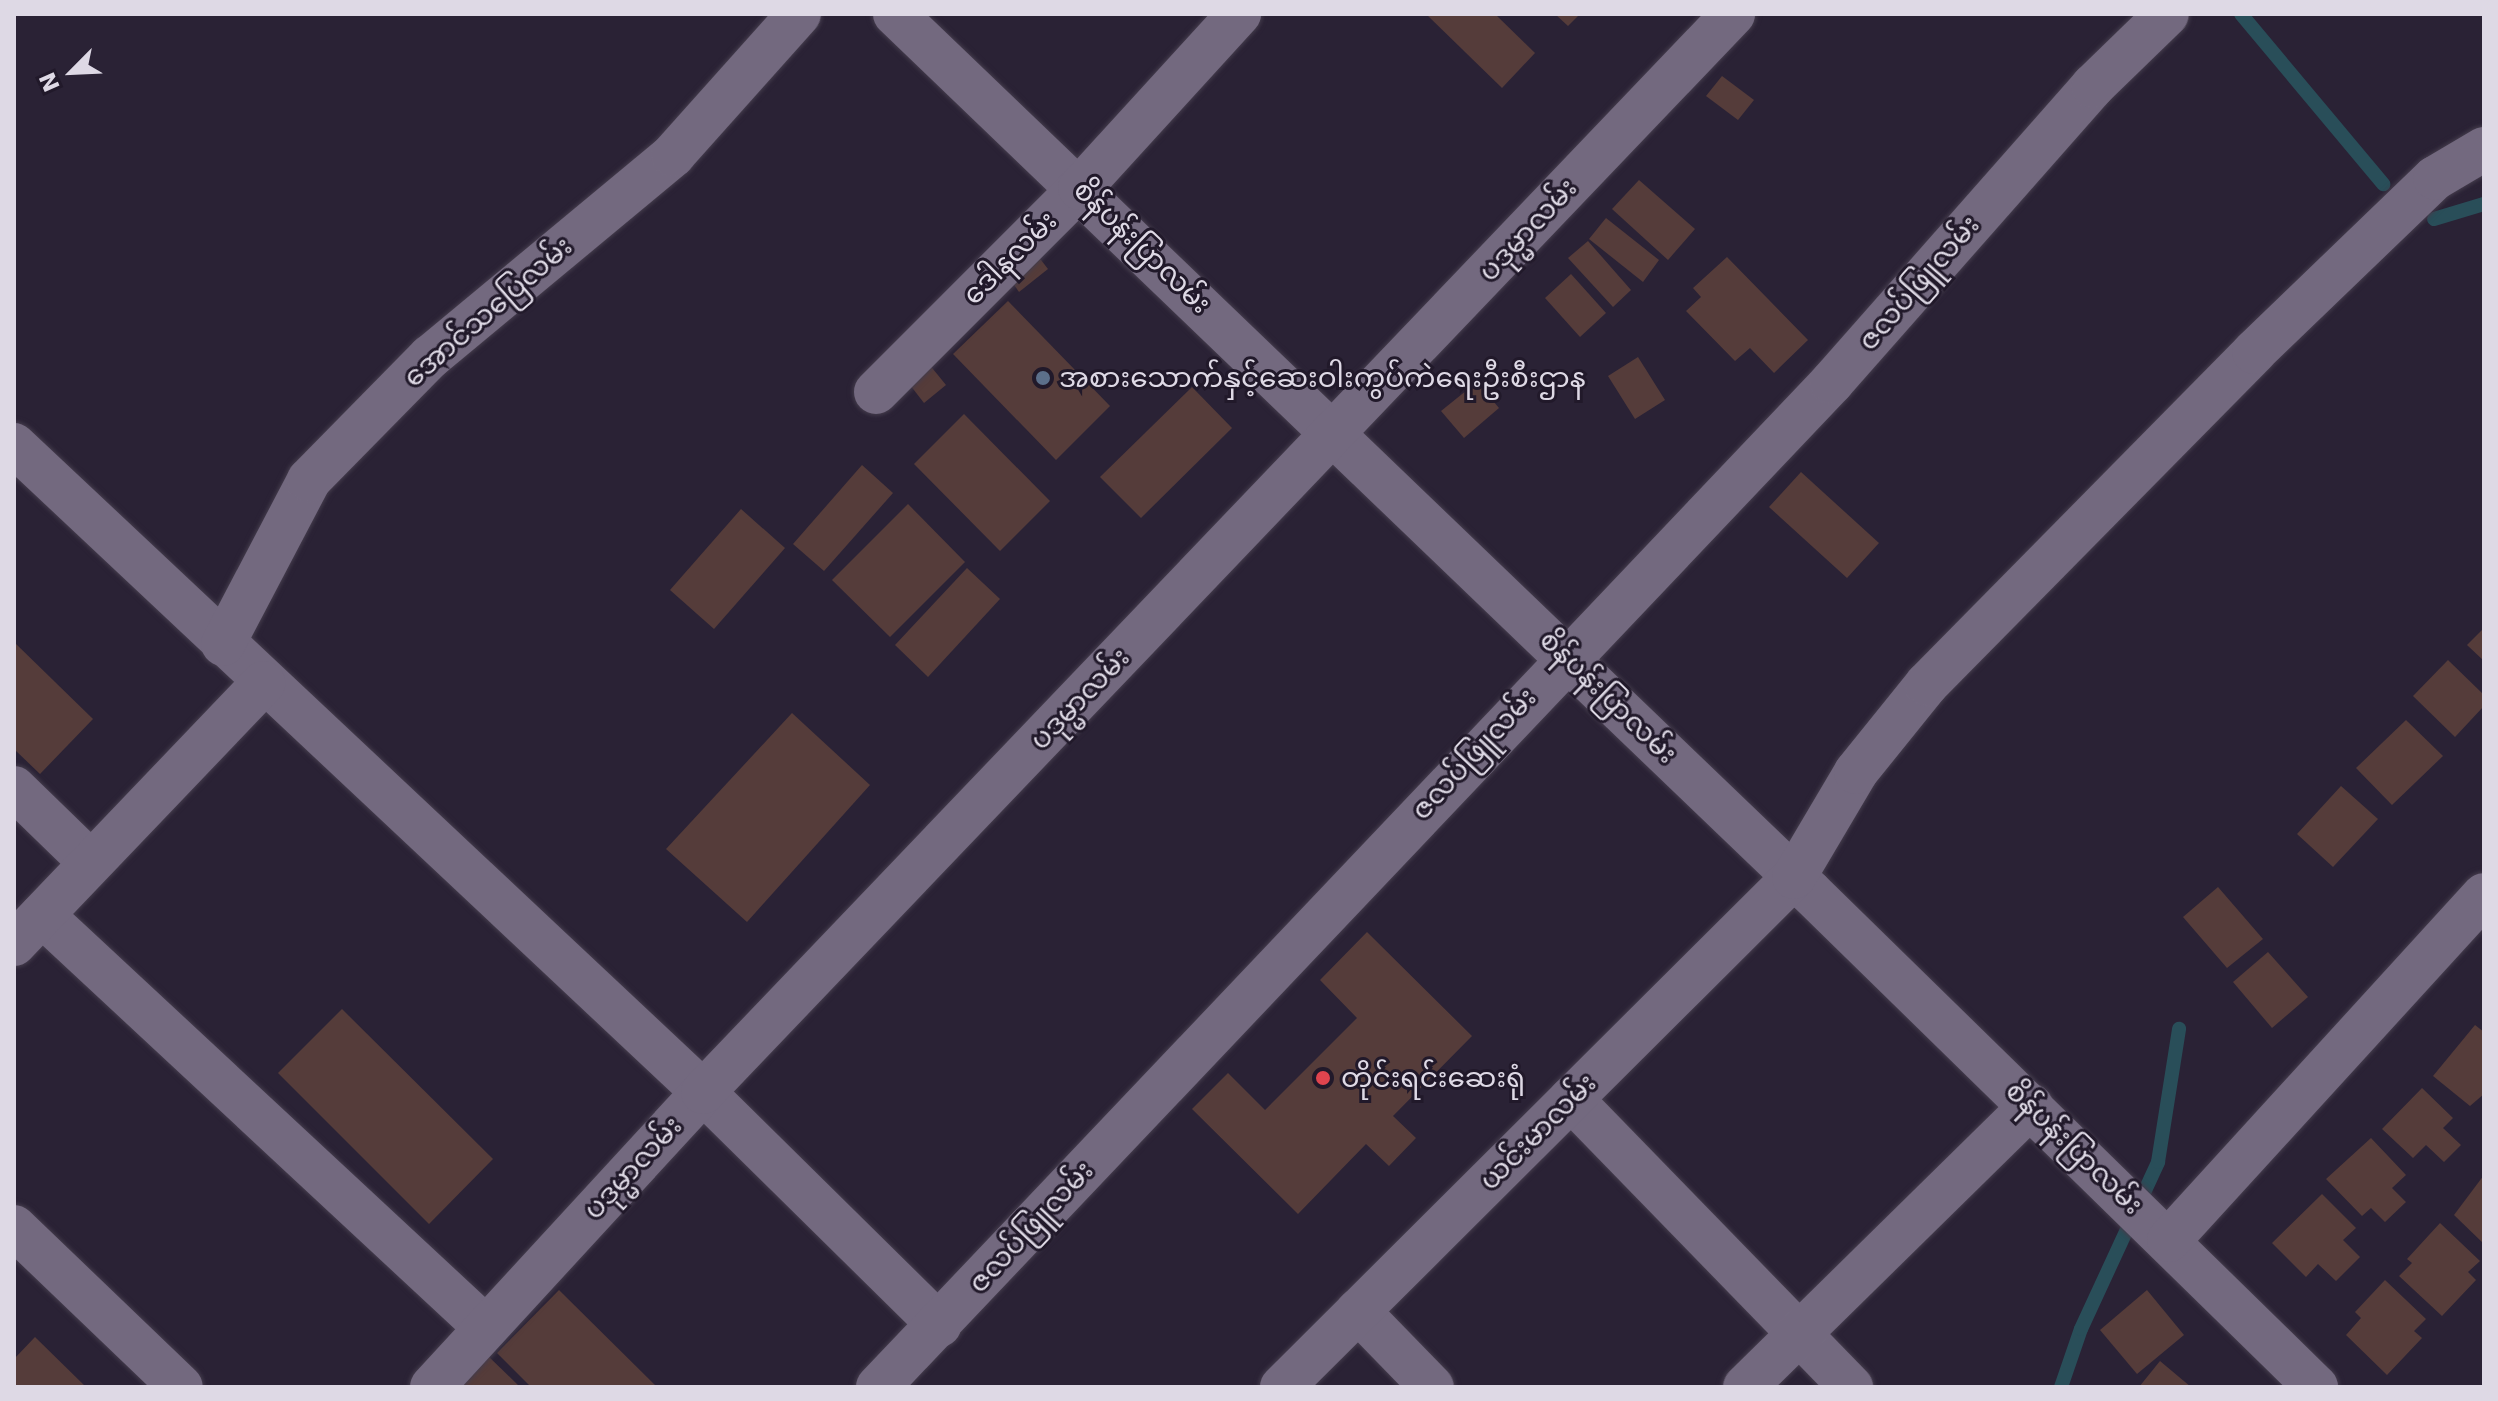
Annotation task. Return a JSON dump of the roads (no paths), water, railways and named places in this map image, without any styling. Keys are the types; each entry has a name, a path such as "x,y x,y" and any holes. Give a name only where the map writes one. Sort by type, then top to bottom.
{"street":[{"name":"အောင်သပြေလမ်း","path":"223,644 309,480 430,357 673,155 799,14"},
{"name":"စိန်ပန်းပြာလမ်း","path":"895,14 1566,656 2169,1240 2316,1387"},
{"name":"ဒေါနလမ်း","path":"876,392 1080,188 1239,14"},
{"name":"ပဒုမ္မာလမ်း","path":"432,1387 703,1092 1733,14"},
{"name":"ဇလပ်ဖြူလမ်း","path":"878,1387 1566,656 1832,382 2093,86 2167,14"},
{"name":"ယင်းမာလမ်း","path":"1282,1387 1794,877 1856,772 1927,684 2254,352 2424,189 2484,149"},
{"path":"14,445 263,683 703,1092 939,1325"},
{"path":"263,683 28,929 486,1328"},
{"path":"14,788 91,863"},
{"path":"2169,1240 2484,895"},
{"path":"1571,1099 1851,1387"},
{"path":"1745,1387 2031,1106"},
{"path":"14,1227 181,1387"},
{"path":"1358,1311 1432,1387"}],"waterway":[{"path":"2241,14 2383,184"},
{"path":"2434,219 2484,204"},
{"path":"2061,1387 2081,1329 2158,1162 2179,1029"}],"place":[{"name":"အစားသောက်နှင့်ဆေးဝါးကွပ်ကဲရေးဦးစီးဌာန","path":"1043,378"},
{"name":"တိုင်းရင်းဆေးရုံ","path":"1323,1078"}]}
